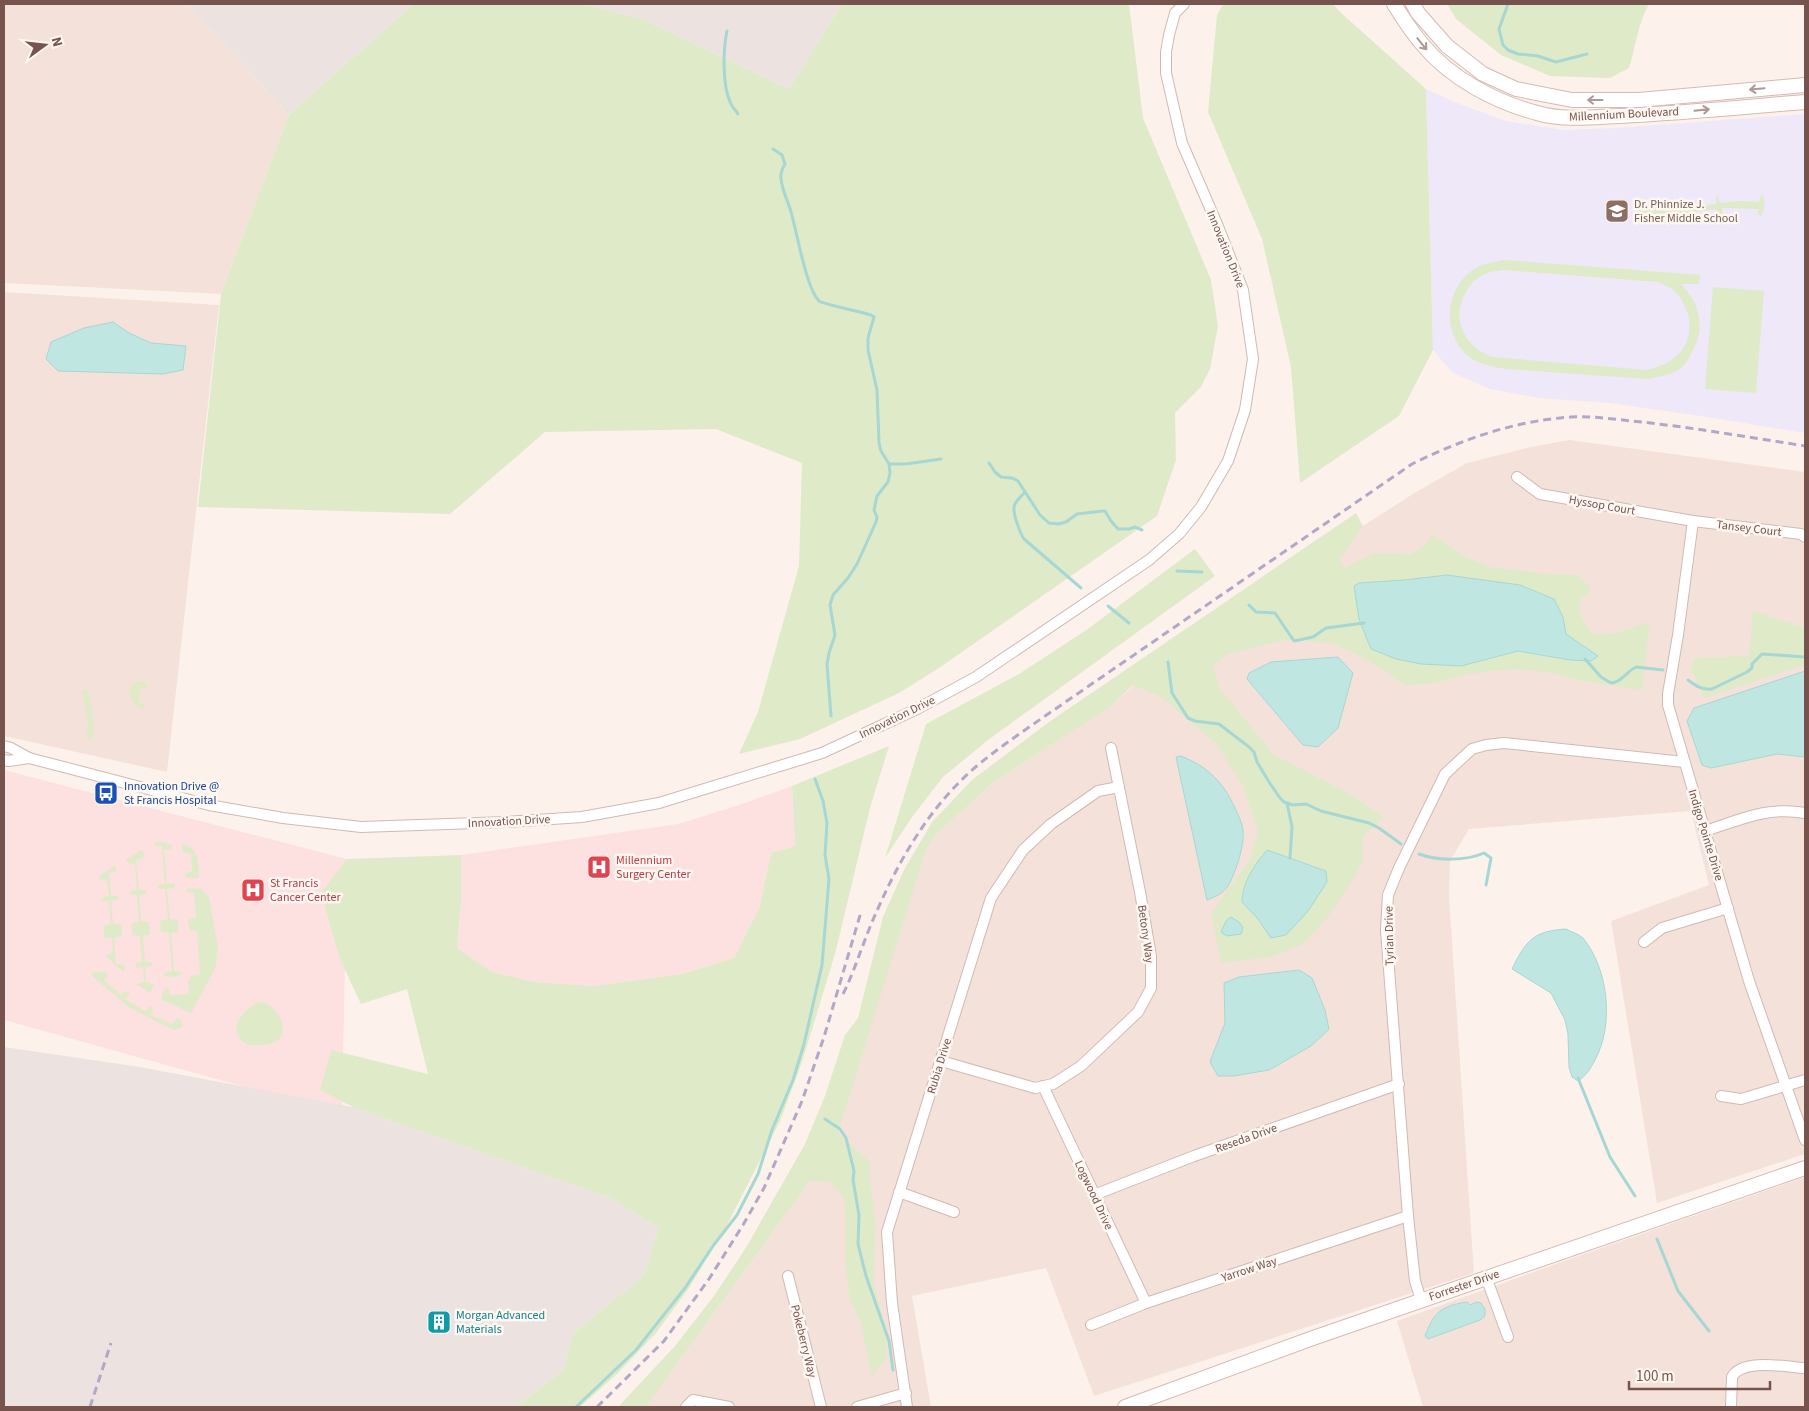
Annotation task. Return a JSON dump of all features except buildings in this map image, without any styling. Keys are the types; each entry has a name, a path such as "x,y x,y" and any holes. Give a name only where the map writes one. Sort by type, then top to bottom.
{"street":[{"name":"Innovation Drive","path":"4,746 29,758 209,805 283,818 361,827 582,817 659,803 822,753 917,709 976,677 1149,560 1179,534 1201,507 1228,461 1245,410 1253,359 1243,290 1182,143 1166,73 1166,52 1174,8 1184,4"},
{"name":"Millennium Boulevard","path":"1394,4 1422,44 1435,58 1460,78 1492,97 1538,114 1568,118 1658,114 1805,102"},
{"name":"Millennium Boulevard","path":"1413,4 1418,14 1447,46 1483,74 1516,89 1525,91 1572,100 1638,100 1805,85"},
{"name":"Hyssop Court","path":"1517,477 1540,494 1693,521"},
{"name":"Tansey Court","path":"1693,521 1801,534 1805,537"},
{"name":"Indigo Pointe Drive","path":"1693,521 1668,705 1749,981 1805,1140"},
{"name":"Tyrian Drive","path":"1421,1300 1414,1281 1386,930 1388,895 1399,868 1445,774 1472,749 1504,743 1684,762"},
{"name":"Betony Way","path":"941,1061 1035,1088 1053,1084 1081,1066 1138,1012 1150,988 1151,956 1111,748"},
{"name":"Innovation Drive","path":"4,760 29,758"},
{"name":"Rubia Drive","path":"907,1407 892,1303 887,1232 991,898 1023,850 1051,824 1098,791 1119,787"},
{"path":"1705,831 1768,811 1788,810 1805,813"},
{"path":"1644,942 1662,928 1728,908"},
{"path":"1721,1096 1741,1099 1787,1087 1805,1080"},
{"name":"Reseda Drive","path":"1094,1195 1194,1156 1399,1084"},
{"name":"Logwood Drive","path":"1042,1086 1146,1303"},
{"name":"Forrester Drive","path":"1125,1407 1292,1345 1805,1168"},
{"path":"899,1192 954,1212"},
{"name":"Yarrow Way","path":"1091,1325 1146,1303 1408,1216"},
{"name":"Pokeberry Way","path":"788,1276 821,1407"},
{"path":"1486,1277 1508,1337"},
{"path":"1731,1407 1732,1377 1741,1368 1760,1365 1805,1368"},
{"path":"857,1407 906,1393"},
{"path":"686,1407 693,1400 729,1407"}],"shaded area":[{"path":"4,4 187,4 289,115 221,294 4,283"},
{"path":"187,4 413,4 289,115"},
{"path":"581,4 842,4 789,89 642,19"},
{"name":"Dr. Phinnize J. Fisher Middle School","path":"1426,89 1506,121 1563,130 1617,128 1805,114 1805,433 1610,403 1539,398 1490,389 1453,373 1433,350"},
{"path":"4,292 219,305 167,772 4,736"},
{"path":"1569,440 1805,472 1805,1154 1657,1203 1611,921 1709,885 1691,811 1469,829 1450,861 1449,896 1474,1273 1094,1396 1046,1268 912,1296 931,1407 646,1407 810,1181 923,859 928,846 938,833 993,783 1110,707 1134,685 1300,566 1416,492 1467,463 1531,447"},
{"path":"4,770 347,859 342,1114 4,1020"},
{"path":"792,786 795,846 771,853 760,906 734,958 682,974 594,986 534,982 492,972 457,948 461,903 461,855 678,824"},
{"path":"4,1047 140,1067 353,1107 611,1198 659,1228 644,1275 573,1334 564,1369 517,1407 4,1407"},
{"path":"1805,1177 1805,1407 1423,1407 1397,1321"}],"green space":[{"path":"413,4 581,4 642,19 789,89 842,4 1129,4 1143,118 1211,280 1218,326 1210,369 1201,387 1175,413 1176,460 1157,516 939,668 899,693 800,739 739,754 758,712 799,566 802,463 716,429 545,432 450,514 198,507 221,294 289,115"},
{"path":"1223,4 1333,4 1426,89 1433,350 1399,416 1300,483 1291,367 1262,239 1208,112 1217,15"},
{"path":"1447,4 1649,4 1640,27 1629,68 1610,78 1550,76 1501,55 1456,19"},
{"path":"1762,195 1764,205 1761,216 1758,214 1758,209 1722,208 1721,216 1718,215 1717,209 1683,214 1684,221 1681,222 1679,214 1636,214 1636,209 1677,209 1678,202 1681,202 1682,209 1716,204 1716,197 1718,196 1720,203 1738,201 1759,202"},
{"path":"1504,260 1700,275 1699,284 1681,284 1693,300 1699,316 1699,334 1692,352 1681,368 1669,374 1648,379 1508,369 1477,362 1459,346 1453,335 1450,323 1452,299 1464,277 1474,269 1485,264","holes":["1504,270 1658,282 1672,289 1681,299 1689,319 1688,338 1673,359 1647,370 1492,357 1474,346 1463,331 1460,321 1461,302 1468,289 1479,277 1492,272"]},
{"path":"1713,287 1764,291 1756,393 1705,389"},
{"path":"1356,513 1363,526 1340,559 1344,568 1373,553 1410,554 1422,548 1433,535 1466,557 1490,567 1549,574 1578,575 1590,587 1589,594 1581,598 1580,610 1582,619 1595,635 1621,632 1650,621 1642,690 1578,680 1552,673 1514,669 1473,673 1430,684 1404,685 1387,672 1331,643 1284,640 1227,654 1213,666 1219,687 1274,755 1352,795 1384,817 1363,837 1363,862 1325,921 1303,944 1271,957 1221,963 1211,913 1249,861 1258,832 1243,786 1217,745 1163,698 1133,685 1110,707 993,783 938,833 928,846 838,1133 870,1162 870,1180 876,1230 874,1284 887,1332 887,1358 872,1377 861,1323 850,1300 845,1260 845,1208 843,1196 829,1182 810,1181 646,1407 618,1407 675,1346 714,1296 747,1246 805,1144 825,1096 845,1035 858,1018 883,917 904,870 932,822 972,780 1049,722","holes":["1447,575 1563,617 1566,634 1591,661 1570,660 1518,651 1461,666 1421,664 1396,659 1404,580","1267,851 1326,871 1271,938 1258,919"]},
{"path":"1195,549 1215,576 988,740 943,777 912,817 885,858 926,724 1019,674 1085,631"},
{"path":"1753,611 1805,628 1805,665 1704,698 1691,669 1694,658 1749,656"},
{"path":"137,681 144,681 148,685 146,689 140,689 139,703 145,703 146,706 142,709 135,704 130,695 130,687"},
{"path":"85,689 88,690 93,720 93,738 91,740 87,737 88,722 82,692"},
{"path":"889,746 870,808 835,954 802,1062 780,1121 727,1225 689,1288 656,1333 617,1374 580,1407 517,1407 564,1369 573,1334 644,1275 659,1228 611,1198 353,1107 320,1090 331,1050 428,1074 407,989 361,1004 340,959 321,893 347,859 461,855 461,903 457,948 492,972 534,982 594,986 682,974 734,958 760,906 771,853 795,846 792,786"},
{"path":"158,841 172,845 171,849 164,850 167,884 173,883 175,885 174,888 167,889 170,919 177,920 179,930 171,933 174,971 182,972 179,976 166,977 164,975 172,971 169,933 161,932 160,921 168,919 165,889 157,887 165,884 162,846 154,844"},
{"path":"184,844 193,849 197,856 198,878 187,878 185,876 186,873 192,872 191,854 183,853 182,846"},
{"path":"141,850 143,851 144,858 136,860 139,890 147,892 146,894 139,895 141,921 149,922 150,933 149,935 143,935 145,962 153,964 152,966 145,967 146,982 154,984 150,993 136,984 144,982 143,967 137,968 135,965 142,962 140,936 133,935 131,925 139,922 137,895 129,893 137,890 135,864 128,863 126,860"},
{"path":"114,866 116,872 109,873 111,896 119,898 111,901 113,924 121,924 122,935 114,938 116,964 124,965 125,970 123,972 105,955 113,953 112,938 105,938 103,926 111,924 109,901 101,901 103,897 109,896 107,881 100,880 99,876"},
{"path":"188,888 202,889 209,897 218,948 215,969 191,1013 162,1000 161,997 166,987 169,989 170,995 189,994 188,982 191,976 200,974 197,931 190,931 188,920 196,917 194,893 186,892"},
{"path":"93,972 106,972 108,975 104,980 121,995 125,991 129,992 125,999 146,1012 152,1006 151,1015 172,1024 177,1018 182,1021 182,1027 173,1030 130,1008 92,976"},
{"path":"262,1002 278,1014 283,1027 282,1033 279,1039 273,1043 256,1046 247,1044 238,1036 237,1024 244,1012"}],"water":[{"path":"113,322 129,333 151,343 186,346 183,370 163,374 58,371 46,359 51,342 84,328"},
{"path":"1447,575 1520,585 1554,599 1563,617 1566,634 1598,656 1591,661 1570,660 1518,651 1461,666 1421,664 1396,659 1371,649 1359,619 1354,586 1359,583"},
{"path":"1338,657 1353,673 1338,728 1318,747 1303,745 1247,679 1249,673 1271,662"},
{"path":"1805,671 1805,757 1777,754 1711,768 1702,765 1687,721 1694,708"},
{"path":"1181,756 1191,760 1214,776 1230,799 1242,827 1241,849 1231,880 1223,892 1207,900 1176,757"},
{"path":"1267,850 1326,871 1327,882 1308,911 1286,935 1271,938 1258,919 1242,902 1247,881"},
{"path":"1231,917 1240,923 1243,928 1241,934 1227,936 1221,932 1226,921"},
{"path":"1566,929 1583,938 1592,951 1599,966 1606,998 1605,1031 1601,1046 1590,1069 1578,1081 1572,1077 1569,1067 1568,1034 1565,1020 1551,993 1512,969 1522,951 1532,939 1546,932"},
{"path":"1299,970 1312,978 1325,1010 1329,1029 1311,1046 1269,1070 1234,1076 1218,1076 1210,1062 1225,1023 1224,983 1239,977"},
{"path":"1467,1302 1470,1305 1477,1302 1481,1303 1485,1309 1485,1316 1480,1320 1428,1339 1425,1336 1435,1316 1440,1311"}],"waterway":[{"path":"1508,4 1499,29 1503,45 1508,50 1556,62 1587,54"},
{"path":"727,31 724,58 726,88 732,105 738,114"},
{"path":"773,149 782,155 785,164 781,173 782,183 806,272 814,294 819,301 874,317 868,338 868,350 877,390 879,443 881,451 889,464 890,473 888,482 877,496 874,510 877,517 876,522 857,564 833,595 830,605 835,635 827,664 831,716"},
{"path":"889,464 906,464 941,459"},
{"path":"989,463 1001,477 1012,478 1018,481 1040,515 1049,523 1058,524 1066,522 1077,514 1105,511 1118,529 1135,527 1142,530"},
{"path":"1024,493 1014,507 1017,523 1024,539 1081,588"},
{"path":"1177,571 1202,572"},
{"path":"1249,605 1256,612 1275,613 1294,641 1313,637 1326,628 1364,623"},
{"path":"1108,606 1129,623"},
{"path":"1688,680 1699,687 1712,689 1747,672 1762,654 1805,657"},
{"path":"1585,659 1601,677 1611,683 1618,681 1636,667 1663,670"},
{"path":"1168,662 1172,693 1188,718 1195,721 1219,724 1249,747 1254,752 1257,762 1269,782 1284,802 1293,805 1306,804 1321,811 1369,823 1401,844"},
{"path":"576,1407 636,1350 685,1288 713,1246 737,1215 758,1174 772,1130 793,1080 804,1044 822,965 829,879 825,855 827,823 823,801 815,779"},
{"path":"1287,803 1292,827 1290,858"},
{"path":"1419,854 1435,858 1452,859 1469,858 1484,853 1491,858 1486,885"},
{"path":"1578,1078 1610,1157 1635,1196"},
{"path":"825,1119 840,1129 846,1138 854,1171 853,1180 859,1215 858,1244 866,1276 889,1341 893,1370"},
{"path":"1657,1239 1678,1291 1709,1331"}],"railway":[{"path":"843,994 894,874 928,819 941,802 971,771 1032,725 1412,464 1470,439 1509,427 1571,417 1654,423 1805,446"},
{"path":"597,1407 664,1341 709,1279 764,1188 802,1101 824,1037 861,912"},
{"path":"90,1407 111,1343"}],"place":[{"name":"Dr. Phinnize J. Fisher Middle School","path":"1617,211"},
{"name":"Innovation Drive @ St Francis Hospital","path":"106,793"},
{"name":"Millennium Surgery Center","path":"599,867"},
{"name":"St Francis Cancer Center","path":"253,890"},
{"name":"Morgan Advanced Materials","path":"439,1322"}]}
